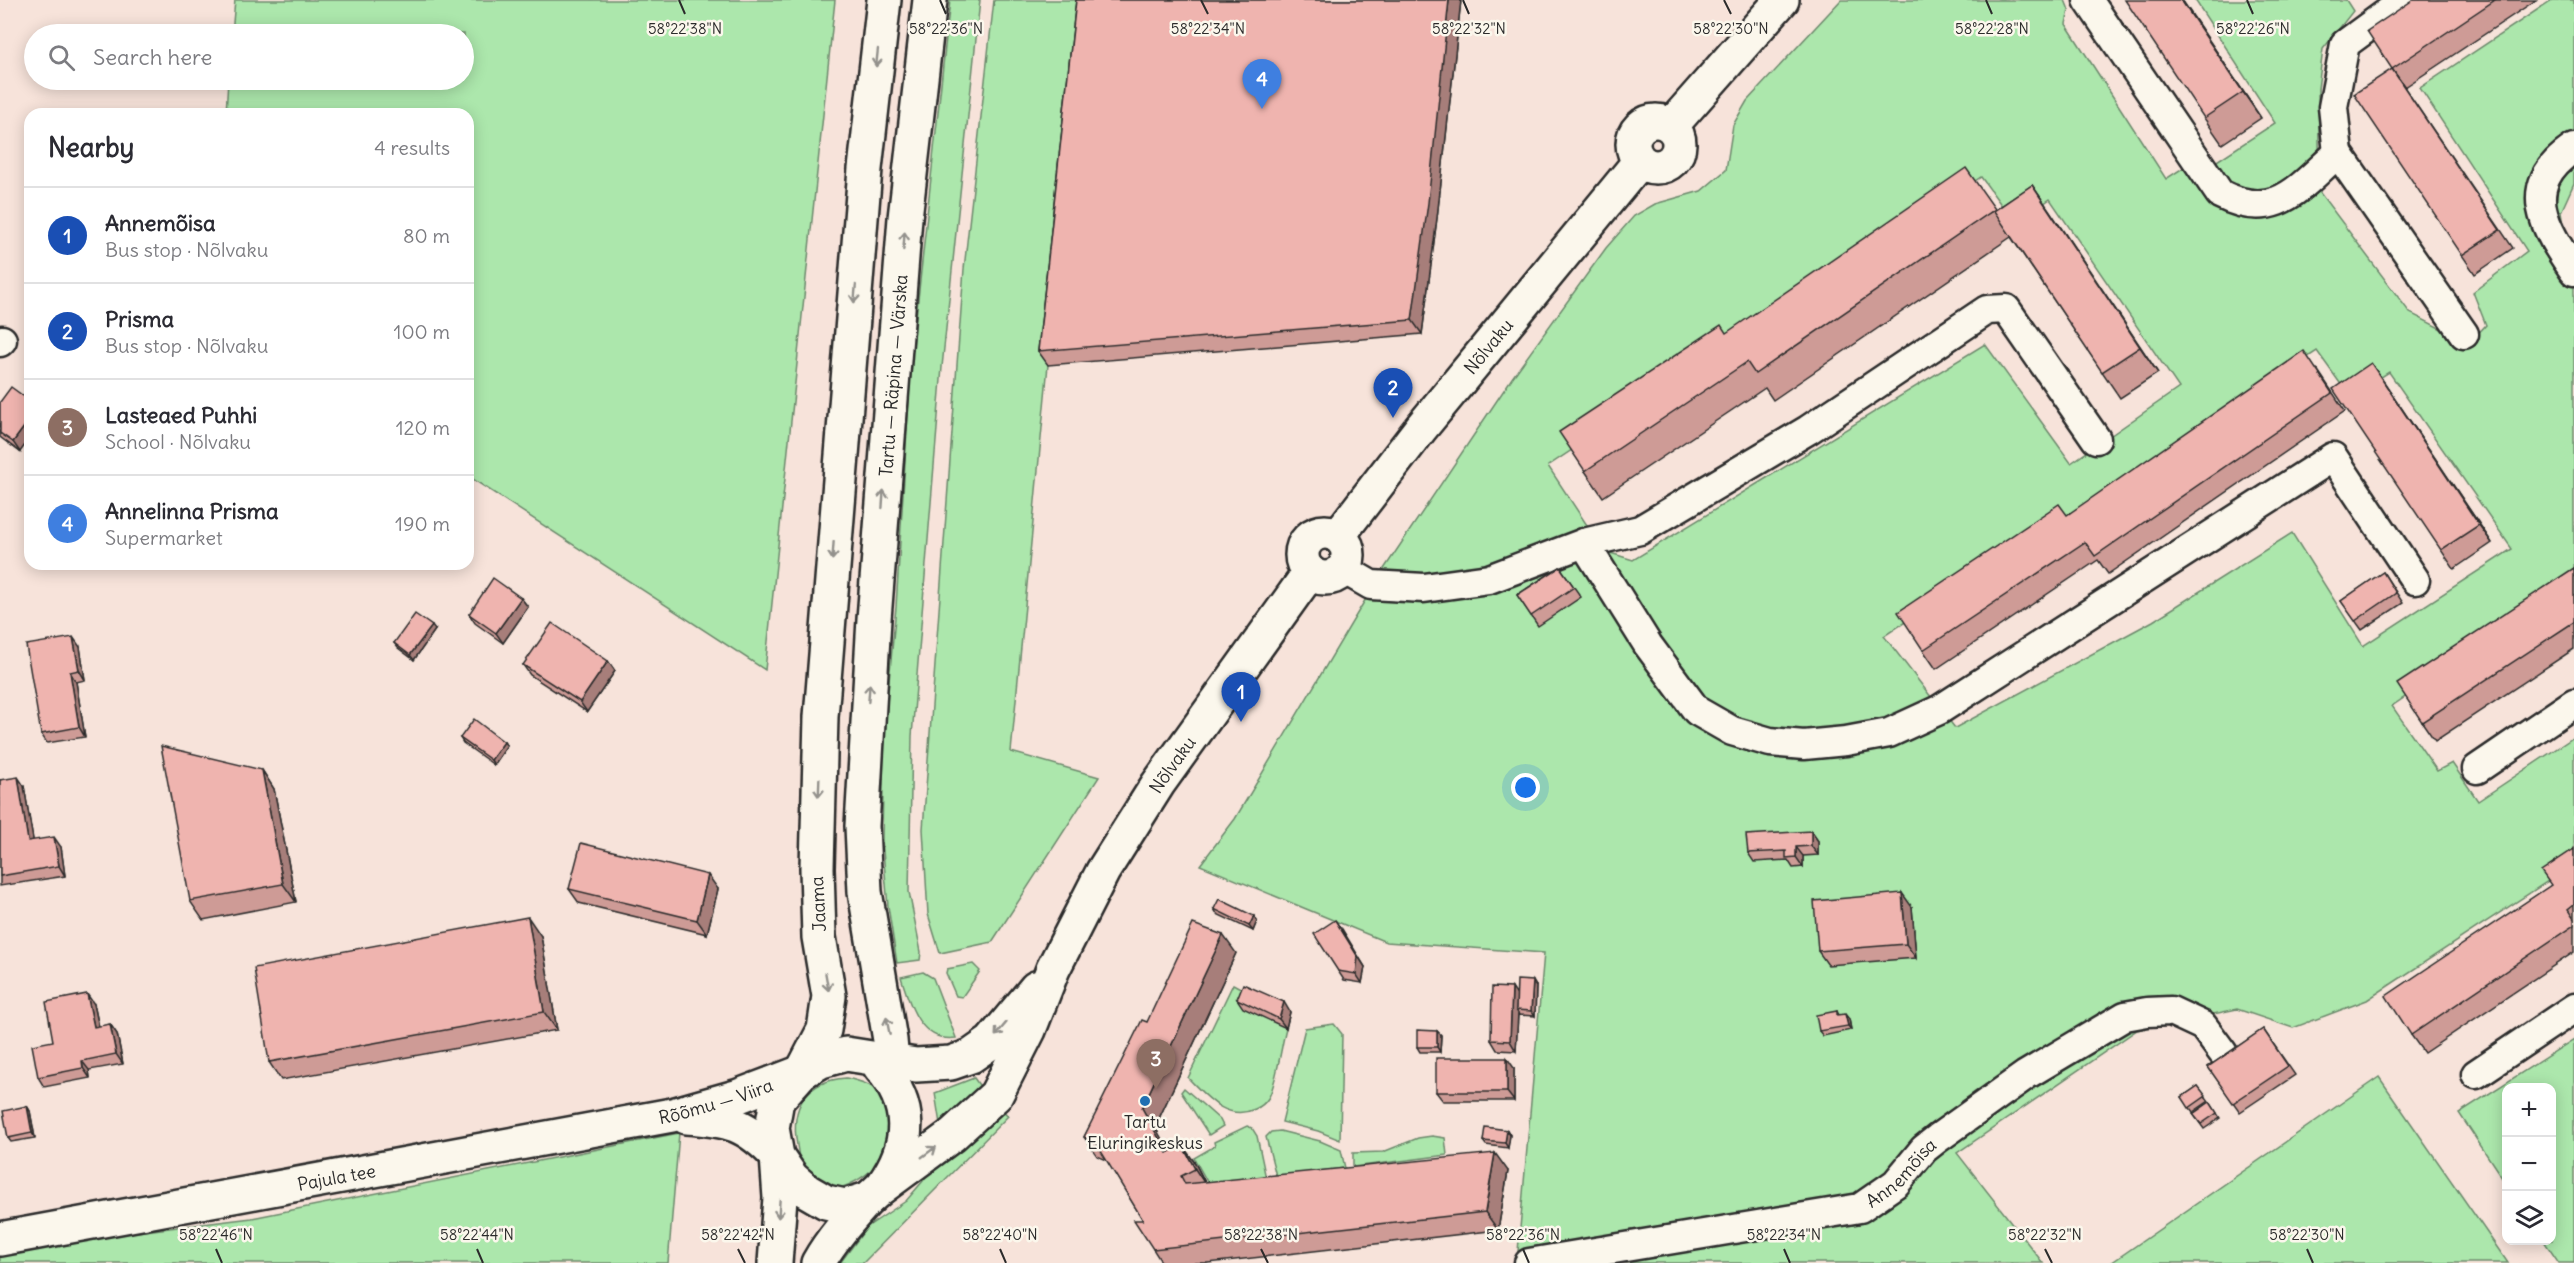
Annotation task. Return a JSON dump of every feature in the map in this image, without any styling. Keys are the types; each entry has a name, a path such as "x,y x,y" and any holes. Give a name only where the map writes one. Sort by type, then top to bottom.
{"street":[{"name":"Jaama","path":"802,1072 824,1030 830,996 819,937 817,868 821,729 865,169 884,0"},
{"name":"Tartu — Räpina — Värska","path":"884,1068 865,892 862,826 904,230 930,0"},
{"name":"Nõlvaku","path":"1338,536 1421,428 1640,161 1633,142 1638,130 1650,122 1657,121 1671,126 1782,0"},
{"path":"2088,0 2220,194 2235,202 2250,206 2277,202 2294,192 2338,153"},
{"path":"2405,0 2345,44 2333,107 2338,153 2464,334"},
{"path":"2574,148 2544,180 2540,203 2547,231 2574,271"},
{"path":"1345,570 1371,585 1424,588 1489,579 1584,543 1640,530 1808,430 1987,310 2006,309 2096,439"},
{"path":"1584,543 1648,645 1697,711 1732,731 1770,742 1804,745 1846,741 1889,732 1939,710 2333,458 2415,580"},
{"path":"1325,532 1338,536 1348,552 1345,570 1331,578 1317,576 1310,572 1302,561 1306,541 1317,533 1325,532"},
{"name":"Nõlvaku","path":"875,1193 951,1136 996,1095 1029,1030 1053,969 1103,871 1158,784 1310,572"},
{"path":"2477,769 2574,703"},
{"name":"Nõlvaku","path":"884,1068 951,1063 971,1056 991,1042 1053,969"},
{"path":"2476,1074 2574,1008"},
{"name":"Annemõisa","path":"1529,1263 1860,1208 1896,1184 1924,1149 1938,1138 2026,1075 2125,1016 2171,1011 2203,1026 2223,1053"},
{"path":"775,1263 780,1198 772,1128 777,1100 802,1072 821,1061 846,1054 884,1068 902,1102 905,1130 895,1165 875,1193 830,1242 818,1263"},
{"name":"Rõõmu — Viira","path":"672,1115 739,1096 802,1072"},
{"name":"Rõõmu — Viira","path":"672,1115 732,1122 759,1138 777,1156"},
{"name":"Pajula tee","path":"0,1239 672,1115"},
{"path":"777,1156 792,1178 807,1191 826,1202 845,1206 875,1193"}],"green space":[{"path":"235,0 835,0 765,670 474,480 474,108 226,108 227,90 474,90 474,24 233,24"},
{"path":"950,0 980,0 942,367 912,736 909,892 921,952 920,960 897,963 888,906 882,840 884,735 896,607 911,365"},
{"path":"994,0 1088,0 1048,365 1011,752 1099,777 992,942 940,953 928,914 923,829 964,269"},
{"path":"1841,0 2065,0 2069,10 2066,24 2166,179 2183,168 2194,176 2275,123 2195,0 2346,0 2353,11 2323,49 2318,89 2320,193 2410,313 2469,343 2486,325 2473,292 2527,251 2420,88 2552,0 2574,0 2574,183 2561,212 2570,272 2574,279 2574,583 2392,706 2437,771 2452,763 2478,801 2574,737 2574,864 2367,1000 2293,1028 2237,1009 2137,1030 1957,1153 2043,1263 1517,1263 1544,953 1386,942 1200,865 1235,819 1380,575 1512,378 1606,248 1634,216 1655,204 1701,191 1726,170 1733,125 1747,101","holes":["1981,177 2015,224 2050,199 2179,388 2071,463 1985,344 1633,560 1604,551 1548,466","2317,351 2350,397 2389,372 2512,549 2363,646 2292,533 2153,621 1955,728 1884,636"]},
{"path":"973,964 980,971 962,997 956,996 946,973 947,969"},
{"path":"923,972 933,978 956,1038 944,1038 933,1034 925,1028 912,1009 901,977"},
{"path":"1233,984 1250,993 1286,1028 1277,1073 1269,1097 1259,1107 1245,1112 1226,1110 1217,1105 1188,1078"},
{"path":"1334,1024 1342,1034 1340,1140 1318,1131 1282,1122 1305,1028"},
{"path":"2574,1039 2574,1263 2559,1263 2547,1245 2556,1245 2556,1083 2506,1083"},
{"path":"2379,1077 2508,1263 2111,1263"},
{"path":"846,1078 866,1084 884,1099 889,1117 890,1142 880,1162 873,1169 857,1181 831,1190 811,1177 802,1166 795,1131 796,1118 799,1107 811,1090 820,1084"},
{"path":"974,1078 984,1092 940,1124 935,1093"},
{"path":"2502,1085 2502,1178 2459,1113"},
{"path":"1184,1088 1220,1120 1223,1126 1209,1135 1181,1092"},
{"path":"1001,1108 1008,1116 863,1263 840,1263 867,1227 906,1201 933,1165"},
{"path":"1247,1126 1252,1128 1257,1136 1268,1188 1214,1194 1194,1158 1215,1146 1214,1142"},
{"path":"1280,1131 1320,1141 1341,1150 1345,1168 1276,1176 1266,1137 1271,1132"},
{"path":"679,1133 668,1263 0,1263 0,1256 120,1234 252,1218"},
{"path":"1432,1136 1445,1138 1447,1155 1353,1167 1353,1153 1383,1152 1418,1138"}],"building":[{"path":"1076,0 1449,0 1428,203 1412,320 1038,351"},
{"path":"2125,0 2181,0 2243,92 2204,118"},
{"path":"2413,0 2495,0 2392,69 2367,31"},
{"path":"2392,69 2500,230 2462,255 2354,94"},
{"path":"1966,168 1995,209 1755,374 1747,362 1585,471 1559,432 1721,325 1726,333"},
{"path":"2032,185 2140,347 2102,372 1994,211"},
{"path":"2304,351 2332,393 2095,556 2085,542 1923,650 1898,612 2059,504 2067,515"},
{"path":"2371,363 2479,525 2441,550 2333,389"},
{"path":"11,387 24,397 24,427 13,442 0,433 0,402"},
{"path":"1560,567 1574,587 1531,616 1517,595"},
{"path":"2574,568 2574,622 2422,722 2397,684"},
{"path":"2383,572 2396,593 2355,621 2341,601"},
{"path":"493,578 521,598 496,633 469,614"},
{"path":"415,614 432,626 410,655 394,643"},
{"path":"552,623 608,661 580,702 523,665"},
{"path":"73,637 79,670 70,672 79,727 41,734 26,645"},
{"path":"474,719 504,742 491,760 460,738"},
{"path":"161,746 262,770 283,884 190,901"},
{"path":"18,777 28,841 54,837 59,866 0,876 0,780"},
{"path":"1811,831 1811,846 1796,847 1796,857 1786,858 1786,851 1748,853 1746,835"},
{"path":"581,843 708,875 697,920 569,889"},
{"path":"2574,849 2574,905 2568,910 2574,919 2574,925 2411,1035 2386,996 2551,885 2541,871"},
{"path":"1902,893 1906,944 1818,951 1814,901"},
{"path":"1219,899 1254,916 1249,926 1214,909"},
{"path":"528,917 544,1012 269,1062 254,968"},
{"path":"1335,920 1358,957 1356,974 1338,971 1314,934"},
{"name":"Tartu Eluringikeskus","path":"1193,924 1223,935 1142,1108 1167,1153 1182,1145 1195,1169 1181,1176 1185,1184 1495,1153 1485,1212 1153,1249 1134,1220 1143,1220 1096,1143 1084,1137 1142,1020 1147,1022"},
{"path":"1517,980 1533,981 1531,1011 1516,1010"},
{"path":"1243,984 1284,1002 1279,1019 1237,999"},
{"path":"1492,987 1512,988 1510,1041 1491,1040"},
{"path":"87,994 94,1027 110,1024 116,1054 82,1061 83,1068 38,1077 32,1045 53,1041 46,1002"},
{"path":"1837,1011 1837,1015 1845,1014 1848,1026 1819,1031 1816,1015"},
{"path":"2263,1029 2288,1066 2233,1103 2208,1067"},
{"path":"1417,1030 1437,1031 1437,1047 1417,1047"},
{"path":"1436,1058 1507,1058 1507,1092 1436,1092"},
{"path":"2198,1086 2206,1096 2189,1108 2182,1097"},
{"path":"2210,1102 2217,1113 2201,1124 2193,1114"},
{"path":"27,1106 32,1133 8,1138 3,1111"},
{"path":"1485,1127 1507,1130 1505,1143 1483,1141"}],"place":[{"name":"Annelinna Prisma","path":"1262,109"},
{"name":"Prisma","path":"1393,418"},
{"name":"Annemõisa","path":"1241,722"},
{"name":"Lasteaed Puhhi","path":"1156,1089"},
{"name":"Tartu Eluringikeskus","path":"1145,1101"}]}
